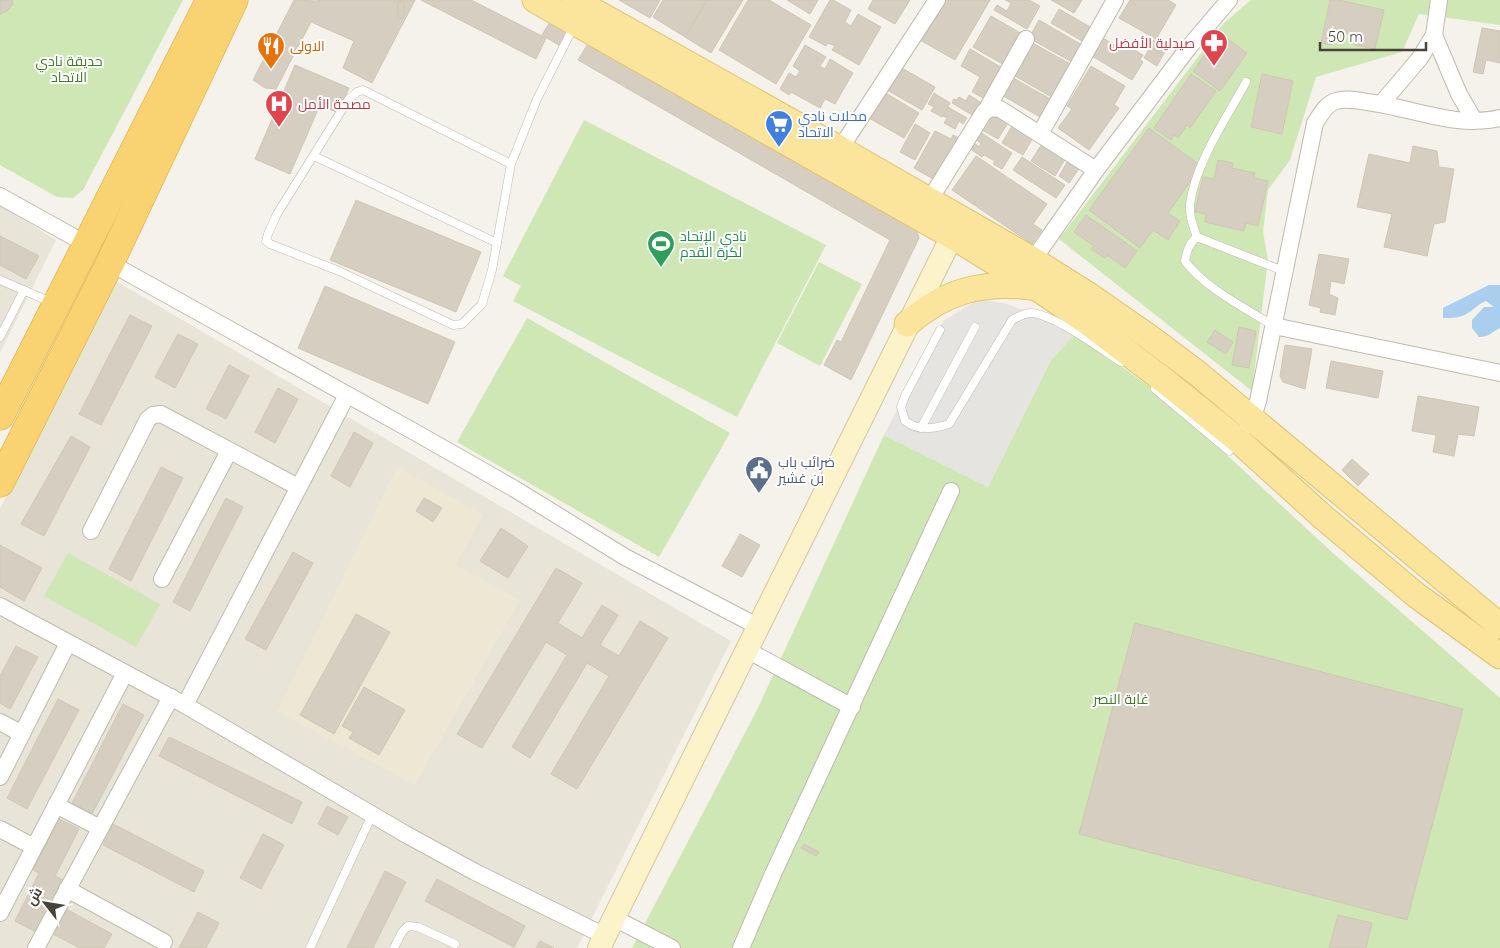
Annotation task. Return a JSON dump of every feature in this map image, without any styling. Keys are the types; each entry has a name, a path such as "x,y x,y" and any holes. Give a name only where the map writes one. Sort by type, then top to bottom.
{"highway":[{"path":"0,483 110,263 234,0"},
{"path":"0,416 88,245 206,3"}],"main road":[{"path":"535,0 585,8 840,149 929,201 956,228 1033,260 1090,296 1149,337 1500,626"},
{"path":"585,8 956,228 1130,354 1234,446 1416,595 1500,656"},
{"path":"907,324 928,308 957,293 977,287 996,285 1037,288"},
{"path":"1416,595 1434,573"}],"street":[{"path":"840,149 937,0"},
{"path":"1040,134 1115,0"},
{"path":"1033,260 1096,170 1189,47 1229,0"},
{"path":"1381,104 1405,76 1434,35 1439,0"},
{"path":"1434,35 1459,94 1474,120"},
{"path":"929,201 987,109 1026,39"},
{"path":"1234,446 1252,420 1258,401 1316,123 1323,110 1335,101 1347,99 1381,104 1448,119 1500,118"},
{"path":"987,109 996,108 1000,110 1096,170"},
{"path":"0,196 88,245"},
{"path":"606,934 956,228"},
{"path":"110,263 512,488 618,554 759,627"},
{"path":"1274,326 1500,373"},
{"path":"36,948 100,828 178,701 347,395"},
{"path":"91,531 148,419 153,415 161,414 298,486"},
{"path":"162,579 229,451"},
{"path":"741,948 773,874 951,491"},
{"path":"0,606 178,701 372,815 475,872 606,934 672,948"},
{"path":"0,777 68,643"},
{"path":"747,650 852,707"},
{"path":"0,913 125,673"},
{"path":"0,722 22,734"},
{"path":"56,805 100,828"},
{"path":"0,828 34,847"},
{"path":"67,889 164,942"}],"lane":[{"path":"511,164 363,90 356,92 348,100 277,214 266,241 339,271 453,325 462,324 482,304 492,270 511,164 537,99 585,8"},
{"path":"1246,82 1206,156 1196,182 1190,205 1192,226 1197,237 1286,272"},
{"path":"314,156 497,243"},
{"path":"1197,237 1192,241 1185,261 1190,267 1229,299 1274,326"},
{"path":"0,280 57,304"},
{"path":"0,337 24,290"},
{"path":"940,330 905,396 902,407 905,421 912,426 921,428 949,424 1012,320 1025,314 1033,313 1042,316 1074,331 1124,364"},
{"path":"921,428 975,327"},
{"path":"1147,382 1234,446"},
{"path":"310,948 372,815"},
{"path":"394,948 402,932 408,926 418,927 456,944"}],"shaded area":[{"path":"0,205 56,240 0,353"},
{"path":"114,280 731,641 577,948 0,948 0,509"},
{"path":"979,299 1008,304 1076,333 1050,361 988,487 884,435 943,321"},
{"path":"397,467 483,515 456,565 520,600 415,785 277,711"}],"green space":[{"name":"حديقة نادي الاتحاد","path":"0,0 183,0 83,190 73,198 57,197 0,165"},
{"path":"1251,0 1500,0 1500,25 1419,14 1402,52 1316,77 1290,160 1268,190 1263,232 1268,260 1252,391 1059,239 1224,23"},
{"path":"584,120 826,245 737,417 513,301 521,286 503,276"},
{"path":"819,262 862,284 820,366 777,343"},
{"path":"527,318 730,433 659,557 457,442"},
{"name":"غابة النصر","path":"1076,333 1166,399 1334,554 1500,698 1500,948 632,948 757,710 884,435 988,487 1051,360"},
{"path":"68,553 160,604 136,647 44,596"}],"water":[{"path":"1489,285 1500,285 1500,328 1488,335 1479,337 1472,328 1472,320 1484,307 1494,307 1486,301 1462,316 1443,318 1443,308"}],"building":[{"path":"0,0 12,0 13,4 7,11 0,14"},
{"path":"294,0 415,0 372,83 343,68 354,41 311,22 276,89 265,88 253,80"},
{"path":"421,0 471,0 546,38 536,59"},
{"path":"619,0 660,0 650,18"},
{"path":"663,0 707,0 685,37 653,17"},
{"path":"707,0 743,0 711,53 685,37"},
{"path":"748,0 769,0 811,25 776,84 719,50"},
{"path":"787,0 818,0 810,14"},
{"path":"830,0 851,10 845,22 851,26 858,14 881,27 859,65 832,50 835,46 828,43 826,46 809,37"},
{"path":"873,0 910,0 895,24 868,9"},
{"path":"943,0 990,0 955,60 920,40"},
{"path":"1005,0 1029,0 1040,6 1027,29 994,10 997,5 1007,11 1011,3"},
{"path":"1051,0 1082,0 1074,13"},
{"path":"1130,0 1168,0 1176,5 1156,39 1119,18"},
{"path":"1330,0 1384,10 1375,49 1354,45 1356,36 1335,31 1332,45 1321,43"},
{"path":"398,2 404,2 404,18 397,18"},
{"path":"1059,9 1092,28 1084,42 1051,23"},
{"path":"991,16 1024,35 1006,66 973,47"},
{"path":"1039,20 1082,45 1072,62 1029,38"},
{"path":"550,22 570,33 562,47 542,35"},
{"path":"1482,28 1500,31 1500,63 1486,60 1483,74 1473,72"},
{"path":"1220,33 1247,53 1220,91 1193,71"},
{"path":"1103,38 1114,45 1117,40 1143,55 1140,60 1143,62 1132,80 1092,56"},
{"path":"1027,40 1074,66 1055,99 1008,72"},
{"path":"1154,40 1167,48 1163,55 1150,47"},
{"path":"589,42 917,230 919,238 851,380 824,365 837,340 841,342 890,240 578,60"},
{"path":"805,45 826,57 820,66 825,69 830,59 853,73 835,104 825,99 820,108 791,92 789,95 780,89 789,73 796,77 800,71 793,66"},
{"path":"1150,47 1163,55 1157,66 1144,58"},
{"path":"970,49 1004,69 987,100 972,92 980,77 961,66"},
{"path":"295,65 349,88 338,113 320,105 290,174 255,159"},
{"path":"1091,66 1125,86 1114,105 1119,108 1089,150 1058,128 1072,109 1067,106"},
{"path":"900,67 935,87 922,110 887,90"},
{"path":"1191,74 1216,91 1190,128 1187,125 1178,138 1174,135 1171,140 1154,128"},
{"path":"1262,74 1293,81 1282,134 1251,127"},
{"path":"1008,75 1052,100 1042,118 998,93"},
{"path":"884,92 919,113 904,138 869,118"},
{"path":"934,93 950,103 942,117 931,111 934,107 928,104"},
{"path":"969,95 982,103 974,116 952,103 954,99 957,100 959,97 966,101"},
{"path":"948,107 967,118 963,124 959,121 955,129 944,123 947,118 943,116"},
{"path":"992,113 1008,123 998,139 982,130"},
{"path":"1015,121 1035,134 1023,155 1002,143"},
{"path":"915,124 930,133 915,160 900,152"},
{"path":"1149,128 1201,166 1168,213 1180,221 1168,240 1153,230 1140,248 1089,210"},
{"path":"935,131 951,139 953,135 959,138 935,180 914,168"},
{"path":"980,132 1012,153 1002,169 993,164 995,161 984,155 982,157 969,148 973,142 979,147 981,143 975,139"},
{"path":"1043,142 1067,156 1055,176 1031,161"},
{"path":"1413,146 1437,151 1439,167 1454,169 1445,222 1434,224 1427,256 1384,247 1392,214 1357,207 1369,154 1410,163"},
{"path":"976,156 1047,204 1033,224 1042,230 1032,244 952,190"},
{"path":"1022,157 1065,185 1056,198 1013,170"},
{"path":"1069,159 1080,167 1069,183 1059,176"},
{"path":"1218,160 1233,163 1232,168 1255,173 1254,178 1268,181 1258,226 1246,223 1244,231 1205,222 1206,214 1195,212 1203,177 1214,179"},
{"path":"356,200 481,252 456,312 330,260"},
{"path":"1086,215 1137,251 1125,268 1107,255 1105,258 1091,249 1094,246 1074,232"},
{"path":"0,236 39,256 26,279 0,265"},
{"path":"1319,254 1349,259 1344,284 1331,281 1329,294 1338,298 1335,315 1320,312 1321,308 1309,305"},
{"path":"325,286 455,342 428,404 298,348"},
{"path":"130,315 152,326 101,425 79,414"},
{"path":"1239,327 1256,331 1249,368 1232,365"},
{"path":"1215,330 1233,342 1226,354 1207,342"},
{"path":"178,334 198,344 175,388 155,377"},
{"path":"1285,345 1312,349 1305,389 1283,382 1280,376"},
{"path":"1331,361 1383,371 1378,398 1326,388"},
{"path":"229,365 249,376 226,419 206,409"},
{"path":"278,388 298,399 275,443 255,432"},
{"path":"1418,396 1479,407 1474,436 1458,434 1454,456 1433,452 1436,435 1412,431"},
{"path":"354,432 373,443 350,487 331,476"},
{"path":"71,436 90,447 44,536 21,524"},
{"path":"1352,459 1369,474 1358,486 1342,470"},
{"path":"161,467 183,478 131,581 109,569"},
{"path":"226,498 243,507 190,611 173,602"},
{"path":"424,498 442,508 433,522 416,511"},
{"path":"501,528 528,546 508,578 480,561"},
{"path":"740,534 760,545 742,577 722,566"},
{"path":"0,545 42,568 24,601 0,587"},
{"path":"293,552 313,563 266,650 245,639"},
{"path":"556,568 582,583 558,623 582,638 602,605 618,615 600,645 619,656 640,621 668,638 577,789 551,774 609,676 587,663 530,758 512,747 567,655 546,642 482,748 457,734"},
{"path":"356,614 390,632 334,734 300,715"},
{"path":"1135,623 1463,709 1407,920 1079,834"},
{"path":"16,646 38,657 10,709 0,703 0,676"},
{"path":"364,687 405,710 379,755 349,738 353,732 342,726"},
{"path":"58,699 79,710 27,809 7,798"},
{"path":"123,704 144,715 92,814 72,803"},
{"path":"169,737 302,802 292,824 159,756"},
{"path":"327,806 348,817 338,835 318,824"},
{"path":"59,819 79,829 55,876 63,880 36,932 15,921 39,873 33,870"},
{"path":"113,824 204,871 194,892 103,845"},
{"path":"263,834 284,845 261,889 240,878"},
{"path":"804,844 819,852 816,856 801,848"},
{"path":"385,871 406,882 373,948 347,948"},
{"path":"437,879 525,926 514,947 425,901"},
{"path":"66,909 112,934 104,948 80,948 53,934"},
{"path":"198,912 219,923 206,948 179,948"},
{"path":"1338,915 1372,923 1366,948 1329,948"},
{"path":"540,941 554,948 536,948"}],"place":[{"name":"صيدلية الأفضل","path":"1214,67"},
{"name":"الاولى","path":"271,70"},
{"name":"مصحة الأمل","path":"279,128"},
{"name":"محلات نادي الاتحاد","path":"779,148"},
{"name":"نادي الإتحاد لكرة القدم","path":"661,268"},
{"name":"ضرائب باب بن غشير","path":"759,494"}]}
